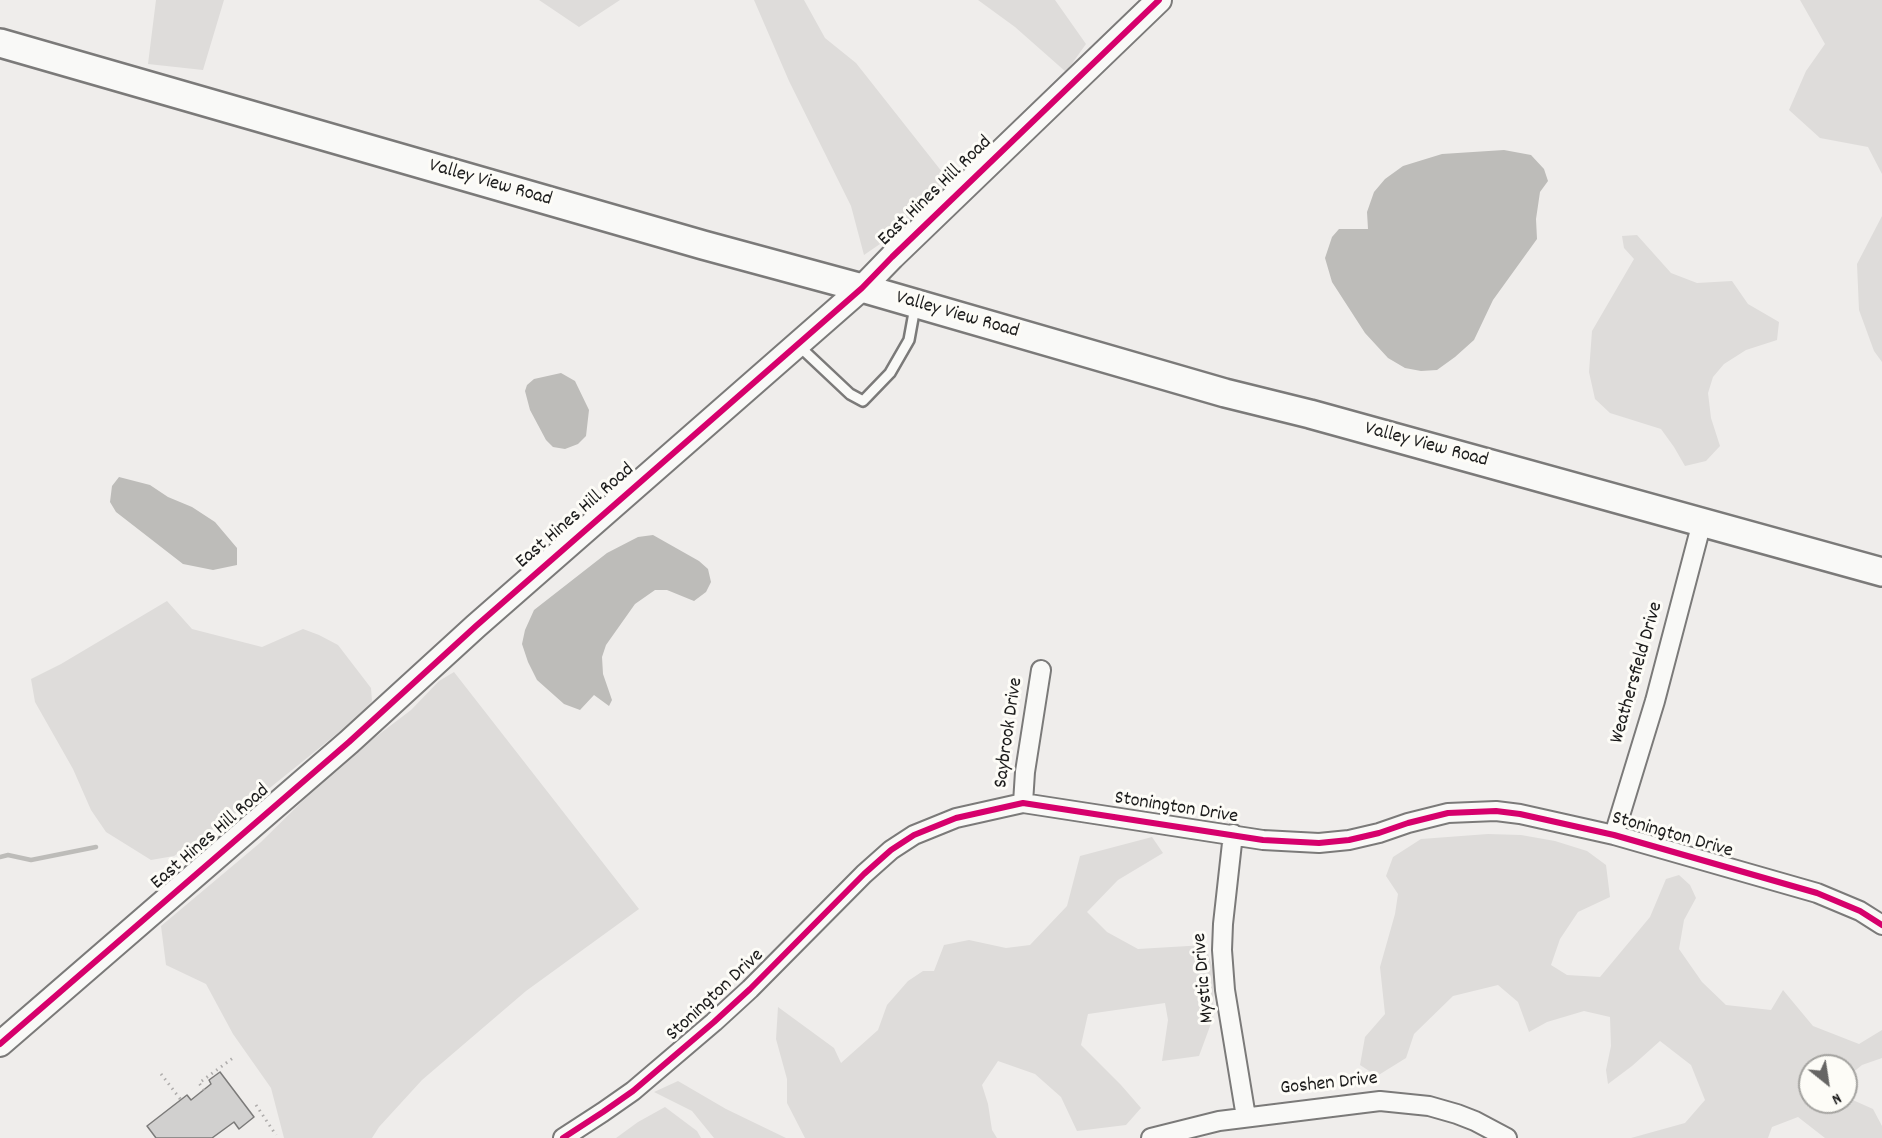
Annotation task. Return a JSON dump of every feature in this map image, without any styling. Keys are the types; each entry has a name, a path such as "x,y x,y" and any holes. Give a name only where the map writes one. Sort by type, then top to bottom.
{"main road":[{"name":"Valley View Road","path":"0,43 1225,393 1310,414 1882,572"}],"street":[{"name":"East Hines Hill Road","path":"0,1044 349,741 476,626 862,288 1159,0"},
{"name":"Weathersfield Drive","path":"1614,835 1655,701 1702,522"},
{"name":"Saybrook Drive","path":"1023,803 1025,772 1041,670"},
{"name":"Stonington Drive","path":"562,1138 633,1090 714,1022 891,850 914,836 956,818 1023,803 1275,841 1319,843 1350,840 1448,813 1496,811 1520,814 1614,835 1817,893 1860,911 1882,925"},
{"name":"Mystic Drive","path":"1233,834 1222,950 1225,990 1246,1117"},
{"name":"Goshen Drive","path":"1151,1138 1219,1121 1344,1104 1399,1101 1457,1114 1507,1138"}],"lane":[{"path":"798,345 850,394 863,401 890,373 909,340 916,304"}],"path":[{"path":"204,1090 199,1083 233,1058"},
{"path":"161,1074 180,1100"},
{"path":"256,1106 276,1135"}],"shaded area":[{"path":"156,0 224,0 203,70 148,64"},
{"path":"539,0 620,0 579,27"},
{"path":"754,0 804,0 825,38 856,63 950,182 899,231 864,255 851,206 789,81"},
{"path":"978,0 1055,0 1086,44 1066,72 1015,27"},
{"path":"1800,0 1882,0 1882,174 1868,147 1820,138 1789,110 1806,71 1825,44"},
{"path":"1504,150 1531,155 1544,169 1548,181 1540,192 1536,219 1537,239 1493,300 1474,340 1437,370 1421,371 1405,368 1388,358 1365,333 1332,282 1325,258 1332,237 1339,229 1368,229 1367,212 1374,192 1385,179 1403,166 1442,154"},
{"path":"1882,216 1882,362 1874,351 1859,310 1857,264"},
{"path":"1637,235 1671,273 1697,283 1732,281 1748,304 1779,322 1777,340 1746,350 1724,364 1713,377 1708,393 1711,418 1720,446 1706,461 1685,466 1661,429 1610,413 1595,399 1589,372 1592,331 1634,259 1624,248 1622,236"},
{"path":"561,373 575,381 589,410 586,436 578,444 565,449 553,447 546,440 530,410 525,391 527,385 534,379"},
{"path":"119,477 150,485 215,522 237,548 237,565 213,570 183,564 116,512 110,502 112,486"},
{"path":"653,535 699,561 708,569 711,582 706,592 694,601 667,590 655,590 635,604 606,645 602,657 603,674 612,700 609,706 594,695 580,710 564,704 537,680 522,644 525,630 534,610 607,553 638,537"},
{"path":"167,601 192,629 262,647 303,629 319,635 338,645 371,688 372,701 359,716 256,799 174,856 151,860 106,832 91,810 73,769 35,702 31,679 61,664"},
{"path":"454,672 639,909 526,991 422,1080 379,1127 372,1138 284,1138 271,1088 233,1034 206,984 166,965 161,926 261,842 340,764 411,710 439,681"},
{"path":"1488,834 1521,835 1555,841 1587,851 1606,865 1610,897 1578,912 1560,939 1551,965 1567,975 1600,977 1650,917 1666,879 1679,875 1690,885 1696,898 1684,920 1679,949 1702,982 1726,1005 1771,1010 1783,990 1813,1026 1859,1044 1882,1030 1882,1058 1858,1068 1858,1054 1798,1054 1798,1114 1858,1114 1858,1102 1873,1109 1882,1126 1882,1138 1825,1138 1798,1117 1772,1127 1768,1138 1631,1138 1685,1123 1705,1100 1691,1065 1660,1041 1608,1084 1606,1070 1611,1046 1610,1017 1584,1011 1547,1022 1529,1032 1518,1002 1498,985 1453,996 1414,1034 1406,1058 1377,1076 1360,1065 1365,1037 1385,1014 1380,967 1395,914 1398,894 1386,876 1393,857 1421,839"},
{"path":"1152,837 1163,853 1118,880 1087,912 1107,932 1138,949 1205,945 1214,971 1213,1018 1199,1056 1162,1061 1168,1020 1165,1003 1088,1014 1081,1045 1141,1108 1126,1125 1077,1131 1061,1097 1035,1074 998,1061 982,1085 992,1130 997,1138 805,1138 787,1103 787,1079 776,1039 778,1007 834,1048 841,1063 878,1030 887,1005 908,981 923,971 934,971 944,945 969,940 1006,948 1030,945 1067,906 1080,856"},
{"path":"678,1081 726,1109 786,1138 714,1138 692,1111 654,1092"},
{"path":"665,1107 697,1131 701,1138 616,1138 638,1122"}],"building":[{"path":"220,1072 254,1117 239,1129 234,1122 212,1138 156,1138 147,1126 187,1095 191,1100 211,1084 209,1080"}],"waterway":[{"path":"0,857 8,855 31,860 96,847"}],"cycle path":[{"path":"0,1044 349,742 476,626 862,288 1159,0"},
{"path":"563,1138 633,1091 714,1022 891,850 914,835 956,818 1023,803 1263,840 1319,843 1349,840 1448,813 1496,811 1520,814 1614,835 1817,893 1860,911 1882,925"}]}
